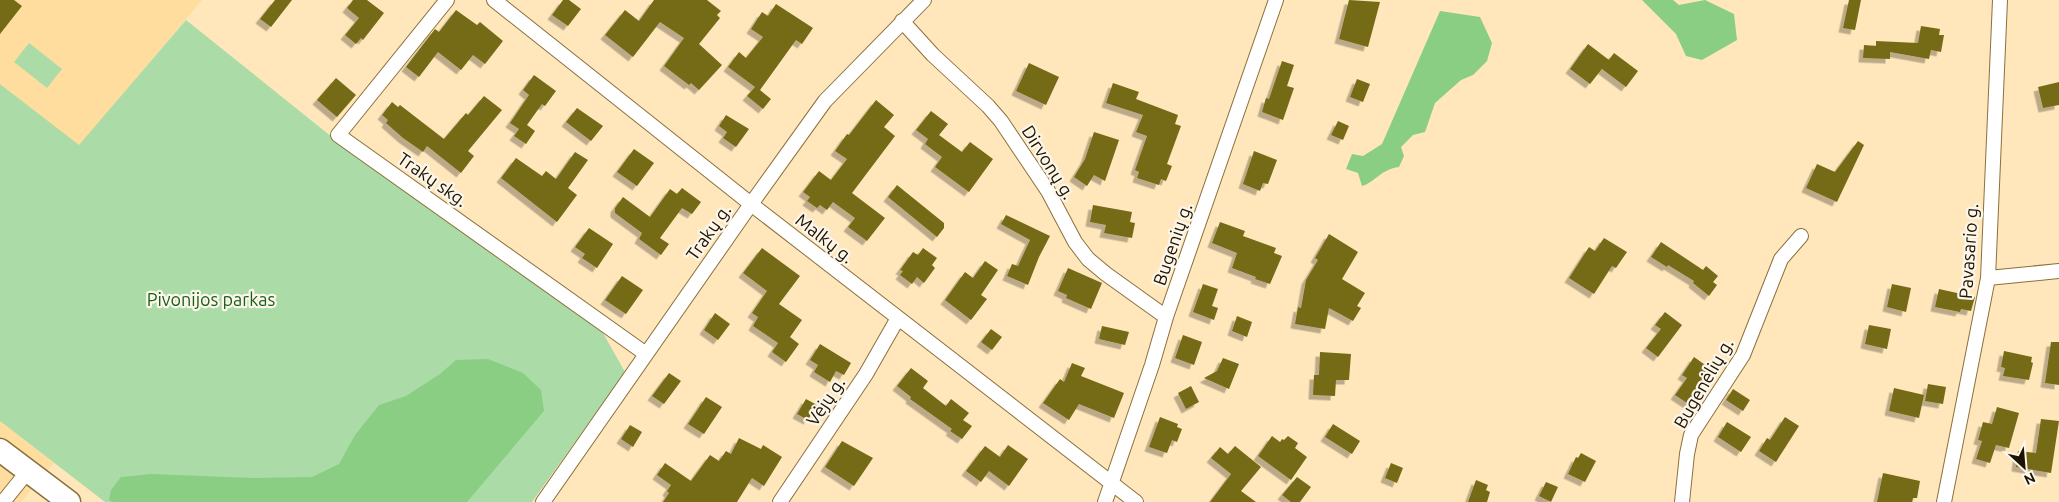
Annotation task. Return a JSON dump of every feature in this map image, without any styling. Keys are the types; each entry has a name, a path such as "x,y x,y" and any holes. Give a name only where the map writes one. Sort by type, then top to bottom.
{"main road":[{"path":"0,450 69,502"}],"street":[{"name":"Trakų skg.","path":"446,0 338,135 646,354"},
{"name":"Malkų g.","path":"494,0 751,204 1136,502"},
{"name":"Trakų g.","path":"544,502 825,101 924,0"},
{"name":"Bugenių g.","path":"1105,502 1166,317 1276,0"},
{"name":"Pavasario g.","path":"1944,502 1988,278 2000,0"},
{"name":"Dirvonų g.","path":"902,21 933,55 988,106 1001,121 1048,191 1075,242 1088,259 1166,317"},
{"name":"Bugenėlių g.","path":"1682,502 1687,454 1692,435 1743,355 1781,259 1801,236"},
{"path":"1988,278 2059,271"},
{"name":"Vėjų g.","path":"780,502 866,374 898,318"},
{"path":"3,502 28,471"}],"shaded area":[{"path":"0,0 202,0 79,146 0,84"},
{"path":"0,421 54,463 21,502 0,502"}],"green space":[{"path":"1642,0 1673,0 1679,5 1705,0 1734,14 1737,40 1702,60 1686,56 1676,34"},
{"path":"1440,11 1480,17 1492,43 1487,61 1473,75 1461,80 1435,103 1425,132 1413,135 1401,147 1404,156 1399,167 1387,170 1362,186 1358,173 1346,169 1352,154 1363,156 1382,144"},
{"name":"Pivonijos parkas","path":"186,20 337,141 603,333 625,372 532,502 105,502 0,421 0,84 79,145"},
{"path":"29,43 62,69 47,88 14,62"},
{"path":"488,359 523,373 541,390 544,411 467,502 113,502 109,500 111,490 121,477 151,474 254,478 312,477 339,464 355,435 379,405 406,396 440,374 456,360"}],"building":[{"path":"0,0 14,0 22,6 0,34"},
{"path":"275,0 292,0 271,27 260,19"},
{"path":"353,0 367,0 384,13 363,40 361,38 356,44 345,35 359,18 347,8"},
{"path":"563,0 569,0 581,9 568,26 552,15"},
{"path":"654,0 707,0 721,11 717,15 720,18 699,44 722,65 699,90 691,83 689,85 664,66 684,38 660,22 633,57 605,35 625,10 639,21"},
{"path":"1349,0 1380,2 1368,47 1339,39"},
{"path":"1849,0 1861,0 1855,30 1843,28"},
{"path":"776,4 813,28 802,44 796,40 760,90 771,99 763,109 747,96 755,87 728,67 739,52 746,58 763,37 751,29 762,12 768,16"},
{"path":"456,10 477,25 480,22 503,41 485,64 473,55 461,70 438,52 419,77 406,67 435,29 439,32"},
{"path":"1921,26 1940,29 1939,35 1944,35 1941,52 1931,50 1929,59 1890,52 1890,59 1863,58 1864,45 1876,46 1876,41 1918,43"},
{"path":"1588,44 1609,60 1590,84 1570,69"},
{"path":"1614,53 1638,71 1626,87 1602,69"},
{"path":"1282,61 1294,65 1287,86 1294,88 1283,120 1262,112 1266,98 1269,99"},
{"path":"1029,63 1059,77 1046,105 1016,91"},
{"path":"534,75 556,91 545,106 542,104 527,125 535,131 526,144 514,136 519,129 510,123 529,95 523,90"},
{"path":"336,78 356,95 337,117 317,100"},
{"path":"1357,79 1370,84 1363,102 1350,97"},
{"path":"2059,82 2059,105 2043,108 2038,87"},
{"path":"1113,83 1139,92 1136,99 1178,115 1175,124 1181,126 1167,164 1172,166 1166,181 1161,179 1159,185 1137,178 1139,172 1135,170 1147,136 1136,132 1143,115 1106,103"},
{"path":"484,96 502,110 468,151 474,156 461,173 427,146 423,152 403,138 386,123 388,120 382,115 392,102 398,107 400,105 444,139 466,113 468,115"},
{"path":"876,100 894,115 884,127 895,136 852,193 885,218 867,241 848,227 855,218 833,202 827,210 820,205 817,208 807,201 810,197 803,192 819,171 831,180 847,159 835,151"},
{"path":"577,108 603,126 591,141 566,122"},
{"path":"931,111 948,124 939,135 962,152 970,142 993,159 969,192 935,167 942,157 925,144 928,139 916,130"},
{"path":"726,115 749,129 736,147 723,138 727,132 719,126"},
{"path":"1338,121 1349,126 1343,140 1331,135"},
{"path":"1094,132 1119,140 1105,181 1094,175 1087,186 1074,177 1085,159"},
{"path":"1858,141 1864,145 1837,202 1806,188 1817,164 1835,172"},
{"path":"634,149 654,163 637,186 617,172"},
{"path":"1254,151 1277,160 1268,184 1263,183 1260,191 1243,184"},
{"path":"575,152 588,160 568,188 577,195 557,222 501,178 516,158 542,176 546,171 556,179"},
{"path":"897,185 944,223 944,228 937,237 888,197"},
{"path":"682,188 701,202 692,214 682,208 660,238 669,244 661,255 639,239 642,233 615,213 615,208 623,197 650,217 670,189 677,194"},
{"path":"1093,205 1132,212 1130,222 1135,223 1132,238 1104,233 1106,225 1090,222"},
{"path":"1006,215 1050,236 1028,285 1007,276 1012,264 1018,266 1030,240 1001,224"},
{"path":"1220,222 1245,231 1243,236 1276,248 1274,253 1282,256 1270,284 1232,268 1237,253 1212,243"},
{"path":"589,228 613,244 597,268 582,258 585,254 575,247"},
{"path":"1329,234 1358,252 1342,279 1365,293 1357,306 1361,308 1353,321 1329,308 1325,329 1295,324 1298,307 1301,308 1306,280 1318,260 1315,258"},
{"path":"1604,238 1627,252 1616,268 1612,266 1594,294 1569,278 1589,247 1595,251"},
{"path":"1661,242 1703,270 1706,266 1718,276 1713,282 1717,285 1709,296 1693,283 1694,281 1651,257"},
{"path":"762,248 800,276 779,304 802,320 790,337 799,344 786,362 772,352 778,343 753,326 758,317 752,313 767,291 743,273"},
{"path":"923,248 937,258 932,265 935,268 924,283 917,277 912,284 900,275 903,271 900,270 913,252 918,255"},
{"path":"985,261 998,270 981,295 987,299 971,320 945,300 965,272 973,278"},
{"path":"1068,268 1102,283 1091,309 1066,298 1067,295 1058,291"},
{"path":"622,276 643,290 626,314 605,300"},
{"path":"1203,284 1218,289 1212,306 1218,308 1214,320 1193,312"},
{"path":"1892,284 1911,288 1906,312 1887,307"},
{"path":"1939,289 1975,297 1971,311 1961,309 1960,312 1935,307"},
{"path":"1665,312 1682,325 1658,357 1646,348 1661,329 1655,325"},
{"path":"715,313 730,324 718,340 704,330"},
{"path":"1237,316 1252,322 1247,337 1232,331"},
{"path":"1869,325 1891,329 1887,349 1865,344"},
{"path":"1102,326 1129,332 1125,345 1099,339"},
{"path":"991,329 1002,337 992,350 981,342"},
{"path":"1183,335 1202,342 1194,365 1175,358"},
{"path":"2051,342 2059,342 2059,385 2045,383"},
{"path":"820,344 851,363 844,375 836,371 830,382 814,372 818,365 810,360"},
{"path":"2004,351 2032,357 2031,362 2033,363 2029,380 2003,376 2005,368 2001,367"},
{"path":"1320,352 1351,354 1349,380 1336,380 1335,396 1313,395 1314,375 1319,375"},
{"path":"1694,357 1715,372 1690,405 1675,395 1687,378 1682,375"},
{"path":"1223,358 1239,364 1229,389 1204,378 1217,371"},
{"path":"1072,363 1085,368 1081,376 1124,393 1114,418 1079,404 1069,420 1043,403 1060,379 1064,382"},
{"path":"911,368 928,381 923,388 946,406 951,399 969,413 963,420 972,426 962,439 950,431 952,429 910,399 911,397 897,386"},
{"path":"669,373 681,381 664,404 652,396"},
{"path":"1928,384 1946,387 1943,404 1925,401"},
{"path":"1191,386 1199,402 1186,409 1178,393"},
{"path":"1894,388 1924,395 1919,418 1889,411"},
{"path":"1733,389 1750,400 1743,411 1726,400"},
{"path":"706,397 722,407 704,434 688,424"},
{"path":"806,399 817,405 808,420 797,414"},
{"path":"1997,407 2019,413 2009,448 1996,445 1990,463 1976,459 1982,441 1978,440 1983,422 1992,424"},
{"path":"1160,417 1178,424 1177,427 1182,429 1177,442 1172,440 1167,453 1149,447"},
{"path":"1785,417 1799,426 1776,462 1759,451 1767,438 1770,440"},
{"path":"2041,419 2059,421 2051,473 2016,467 2018,451 2036,453"},
{"path":"1727,422 1751,437 1741,452 1718,437"},
{"path":"1333,424 1360,441 1352,454 1325,437"},
{"path":"630,425 642,432 633,447 621,439"},
{"path":"1272,436 1280,442 1288,436 1298,443 1295,448 1307,457 1291,480 1258,456"},
{"path":"739,438 761,449 763,445 782,457 764,486 752,478 737,502 663,502 669,493 667,491 671,485 657,475 665,463 691,481 710,455 719,461 726,451 731,454"},
{"path":"842,441 873,458 854,486 825,467"},
{"path":"1008,445 1028,459 1009,486 989,471 981,482 966,471 985,446 1000,457"},
{"path":"1235,446 1261,467 1241,491 1256,502 1210,502 1231,474 1211,458 1220,447 1228,454"},
{"path":"1581,453 1596,461 1585,482 1568,474 1576,457 1578,458"},
{"path":"1391,463 1403,468 1397,483 1385,478"},
{"path":"1883,473 1920,481 1917,498 1913,498 1912,502 1877,502"},
{"path":"1297,477 1311,487 1300,502 1291,502 1282,495"},
{"path":"1476,480 1488,485 1486,490 1490,492 1487,502 1468,502"},
{"path":"1546,482 1558,487 1551,502 1539,496"}]}
